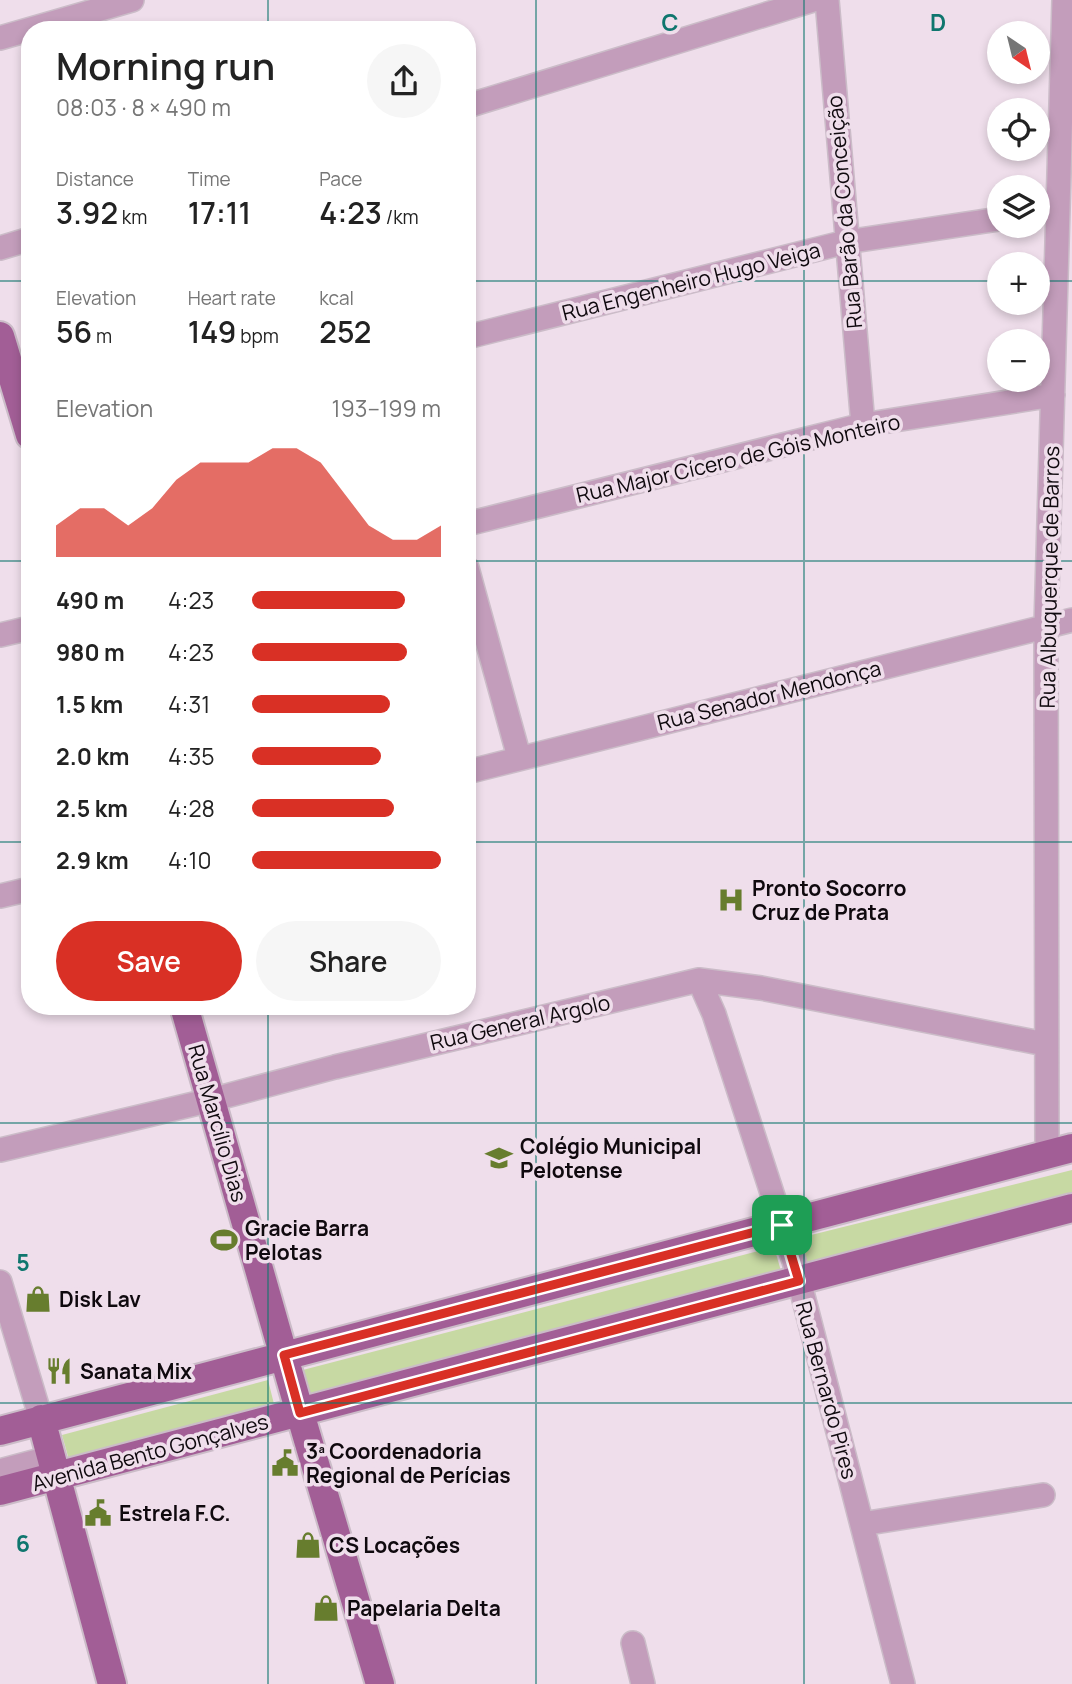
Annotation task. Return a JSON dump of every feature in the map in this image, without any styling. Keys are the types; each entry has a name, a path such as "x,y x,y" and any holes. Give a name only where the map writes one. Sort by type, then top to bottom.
{"main road":[{"path":"0,336 21,405"},
{"name":"Rua Marcílio Dias","path":"187,1015 380,1684"},
{"path":"0,1431 1059,1151"},
{"name":"Avenida Bento Gonçalves","path":"0,1491 55,1466 300,1413 1072,1208"},
{"path":"41,1419 112,1684"}],"street":[{"path":"59,21 132,0"},
{"path":"476,103 813,0"},
{"name":"Rua Barão da Conceição","path":"827,0 863,425"},
{"name":"Rua Albuquerque de Barros","path":"1050,186 1064,0"},
{"path":"0,38 21,32"},
{"name":"Rua Engenheiro Hugo Veiga","path":"476,335 846,242 987,221"},
{"name":"Rua Albuquerque de Barros","path":"1049,238 1053,395 1046,625 1045,1044 1059,1151"},
{"path":"0,248 21,242"},
{"name":"Rua Major Cícero de Góis Monteiro","path":"476,522 863,425 1053,395"},
{"path":"476,601 519,757"},
{"name":"Rua Senador Mendonça","path":"476,769 1072,620"},
{"path":"0,635 21,630"},
{"path":"0,896 21,891"},
{"name":"Rua General Argolo","path":"0,1150 211,1100 335,1066 699,980 761,988 1045,1044"},
{"name":"Rua Bernardo Pires","path":"699,980 714,1014 799,1281 903,1684"},
{"path":"0,1282 41,1419"},
{"path":"0,1471 55,1466"},
{"path":"862,1524 1043,1495"},
{"path":"633,1643 643,1684"}],"green space":[{"path":"1072,1170 1072,1204 805,1273 795,1239"},
{"path":"774,1247 784,1281 309,1404 299,1371"},
{"path":"268,1380 276,1412 71,1467 62,1435"}],"place":[{"name":"Pronto Socorro Cruz de Prata","path":"731,900"},
{"name":"Colégio Municipal Pelotense","path":"499,1158"},
{"name":"Gracie Barra Pelotas","path":"224,1240"},
{"name":"Disk Lav","path":"38,1299"},
{"name":"Sanata Mix","path":"59,1371"},
{"name":"3ª Coordenadoria Regional de Perícias","path":"285,1463"},
{"name":"Estrela F.C.","path":"98,1513"},
{"name":"CS Locações","path":"308,1545"},
{"name":"Papelaria Delta","path":"326,1608"}],"route":[{"path":"782,1225 799,1281 300,1413 284,1355 782,1225"}]}
